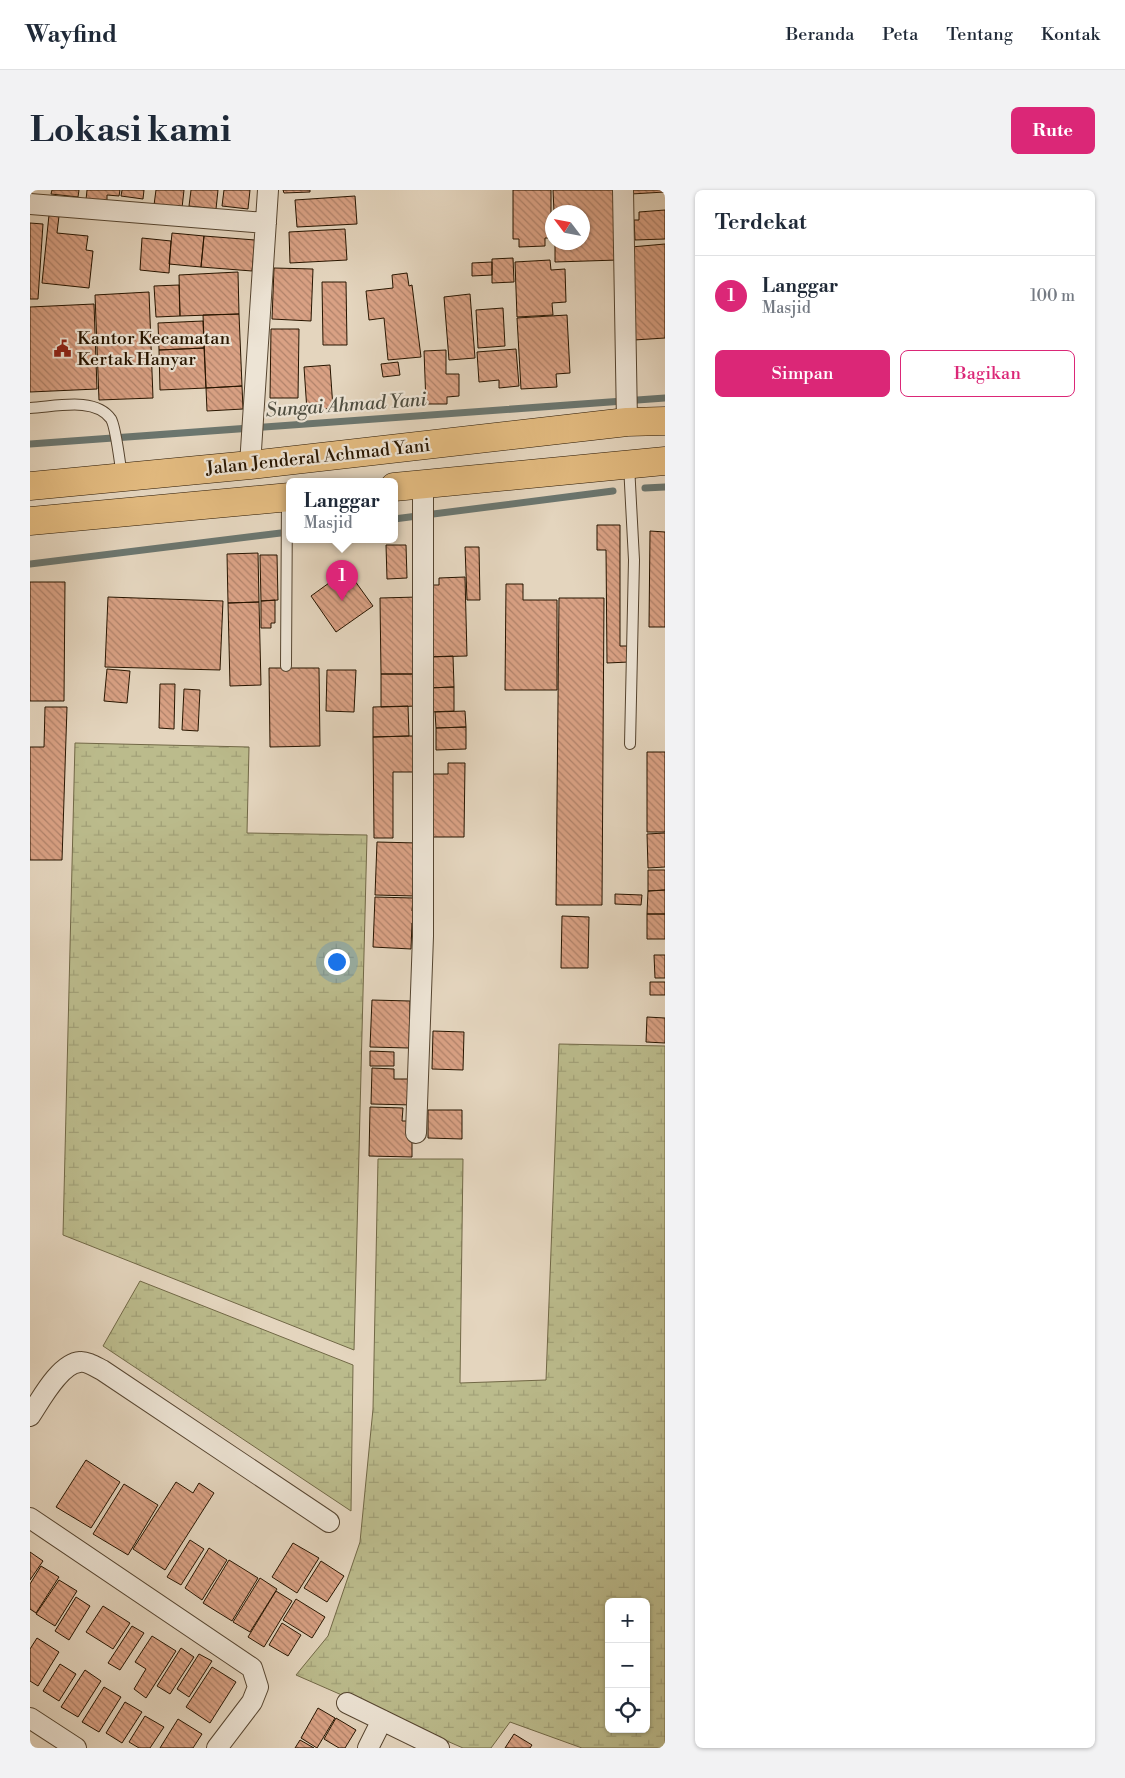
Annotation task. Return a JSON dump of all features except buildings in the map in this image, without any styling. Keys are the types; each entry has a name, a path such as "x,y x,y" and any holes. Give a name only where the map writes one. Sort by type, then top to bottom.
{"highway":[{"name":"Jalan Jenderal Achmad Yani","path":"30,486 250,465 627,414 665,421"},
{"path":"398,487 665,461"},
{"name":"Jalan Jenderal Achmad Yani","path":"30,521 286,497"}],"street":[{"path":"250,465 268,190"},
{"path":"623,190 627,414"},
{"path":"30,204 266,223"},
{"path":"416,1133 424,936 423,484"},
{"path":"30,1416 53,1381 70,1365 81,1362 102,1370 330,1522"},
{"path":"30,1518 252,1668 258,1687 252,1702 217,1748"},
{"path":"346,1703 439,1748"},
{"path":"30,1718 76,1748"},
{"path":"368,1748 382,1720"}],"lane":[{"path":"30,408 84,405 101,410 112,420 122,477"},
{"path":"629,464 634,560 630,744"},
{"path":"286,666 287,543"}],"green space":[{"path":"75,743 249,747 247,833 367,835 354,1350 63,1235"},
{"path":"559,1044 665,1046 665,1748 582,1748 510,1722 491,1748 463,1748 296,1675 328,1636 360,1542 373,1409 378,1159 463,1159 460,1383 546,1380"},
{"path":"140,1281 353,1365 351,1511 103,1346"}],"waterway":[{"name":"Sungai Ahmad Yani","path":"30,444 665,398"},
{"name":"Sungai Ahmad Yani","path":"645,488 665,487"},
{"name":"Sungai Ahmad Yani","path":"398,518 613,491"},
{"name":"Sungai Ahmad Yani","path":"30,564 286,532"}],"place":[{"name":"Kantor Kecamatan Kertak Hanyar","path":"63,348"},
{"name":"Langgar","path":"342,601"}]}
